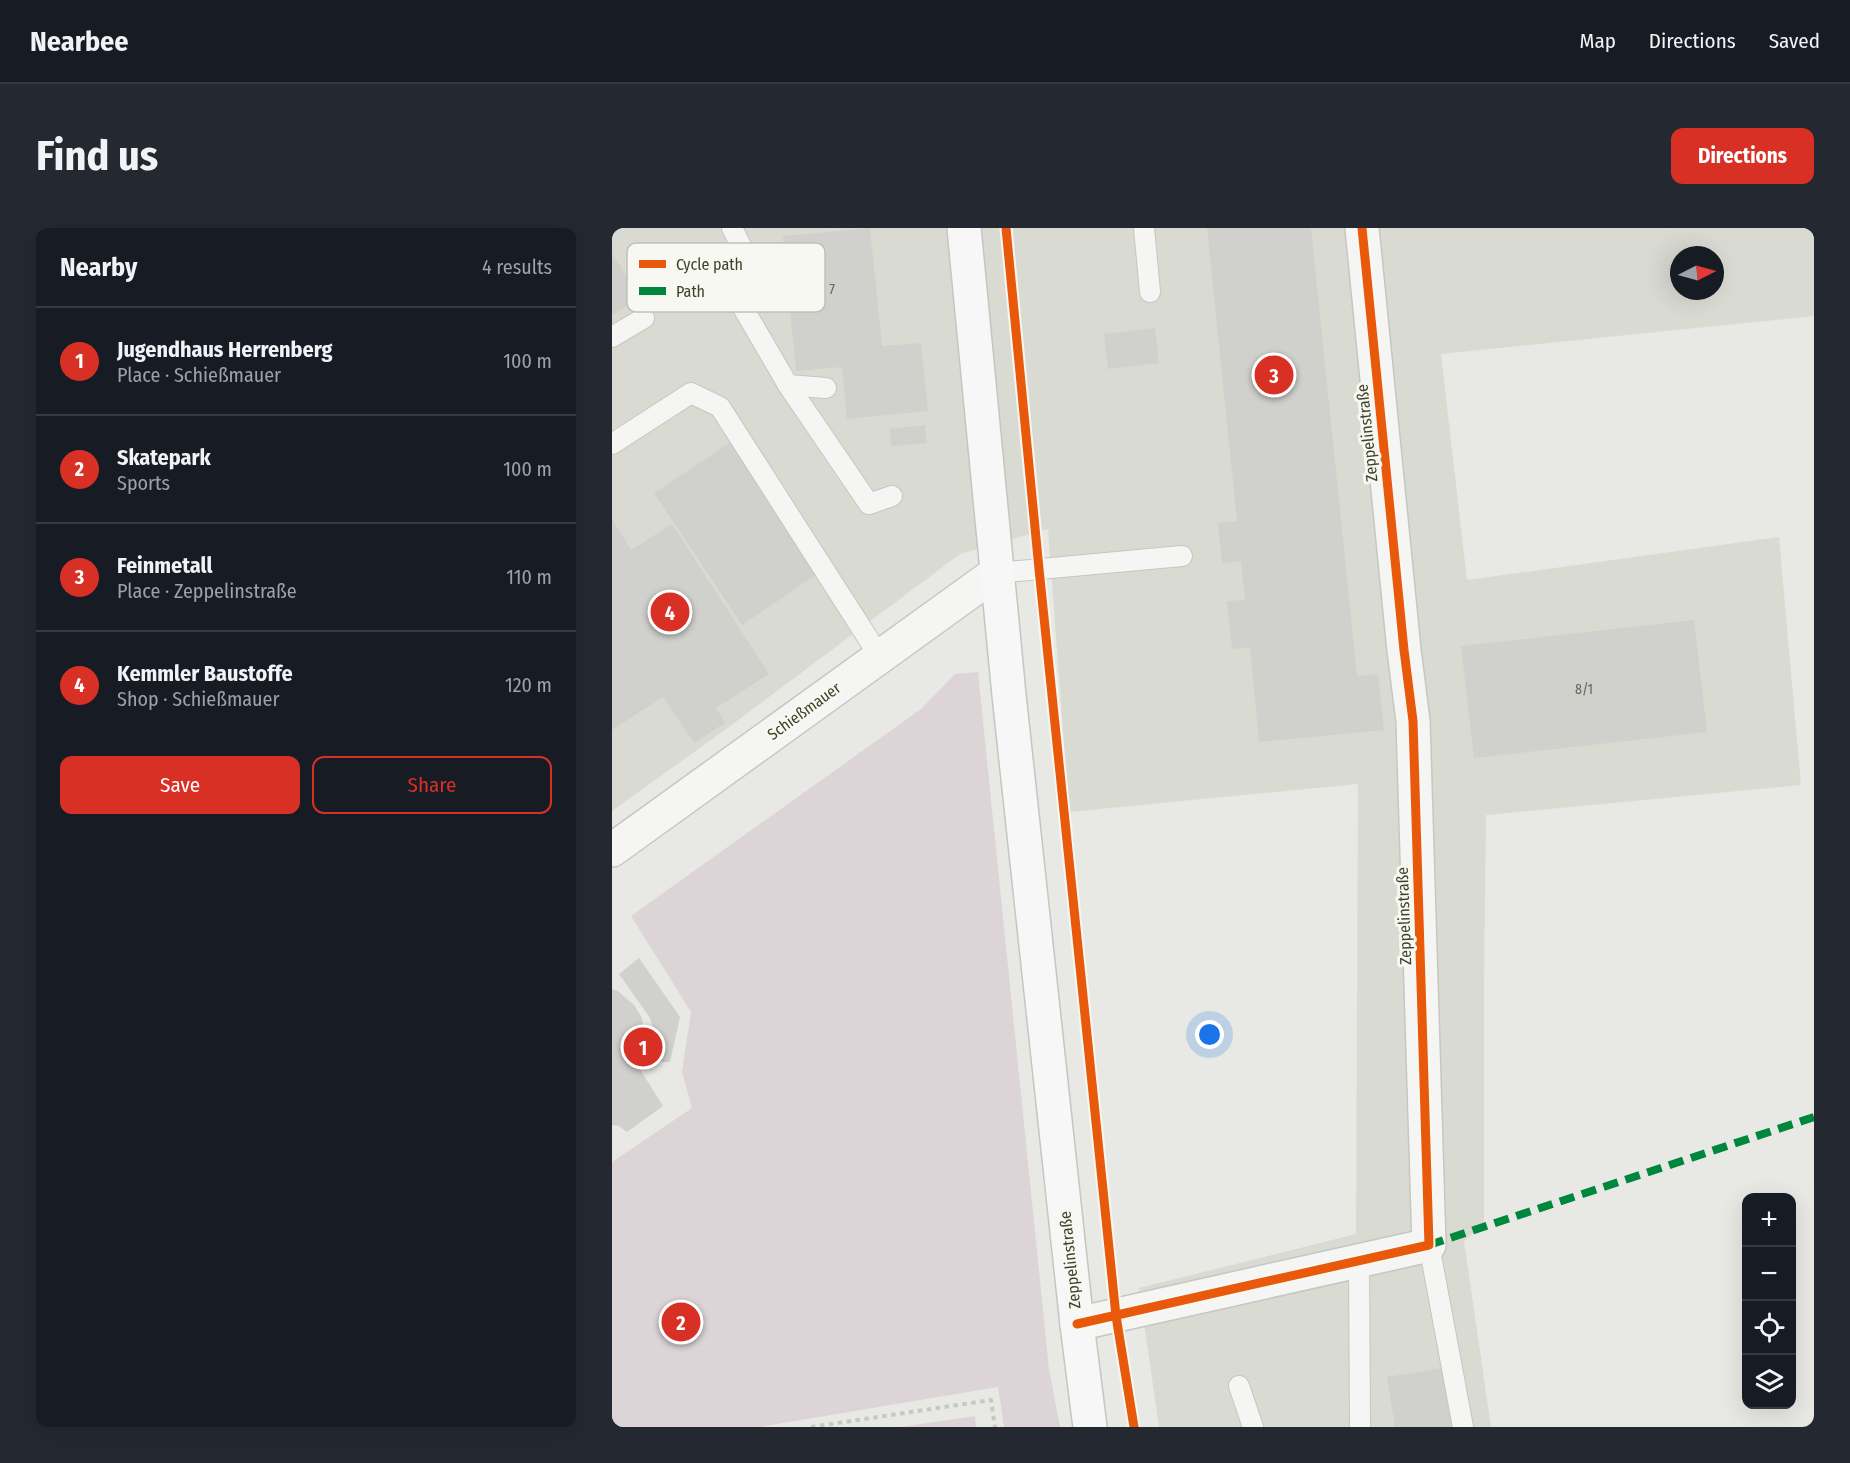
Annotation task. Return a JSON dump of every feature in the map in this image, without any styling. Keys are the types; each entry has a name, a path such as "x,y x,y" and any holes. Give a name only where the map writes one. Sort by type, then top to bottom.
{"main road":[{"name":"Zeppelinstraße","path":"964,228 996,573 1090,1427"}],"street":[{"name":"Zeppelinstraße","path":"1077,1324 1429,1245 1413,722 1362,228"},
{"name":"Schießmauer","path":"612,850 996,573"}],"lane":[{"path":"732,228 740,243"},
{"path":"1144,228 1150,292"},
{"path":"745,312 788,385 869,504 892,496"},
{"path":"612,337 644,318"},
{"path":"788,385 826,388"},
{"path":"612,444 692,393 720,407 880,657"},
{"path":"996,573 1182,556"},
{"path":"1429,1245 1463,1427"},
{"path":"1359,1260 1360,1427"},
{"path":"1239,1386 1253,1427"}],"path":[{"path":"811,1427 991,1400 995,1427"}],"shaded area":[{"path":"612,228 1814,228 1814,316 1441,354 1467,580 1779,537 1801,785 1486,815 1484,1223 1464,1241 1491,1427 1159,1427 1139,1288 1356,1234 1358,784 1069,812 1048,529 960,554 733,724 612,811"},
{"path":"978,672 1049,1369 1060,1427 1004,1427 998,1387 759,1427 612,1427 612,1162 692,1108 682,1072 691,1012 631,916 921,709 955,674"},
{"path":"975,1416 976,1427 901,1427"}],"building":[{"path":"870,228 882,346 921,343 928,411 847,419 842,367 796,371 790,312 825,312 825,243 784,243 783,236"},
{"path":"1207,228 1311,228 1357,676 1378,674 1384,730 1259,742 1250,647 1232,649 1227,601 1245,600 1241,561 1222,563 1218,523 1237,521"},
{"path":"612,253 627,277 627,306 612,315"},
{"path":"1155,328 1159,363 1108,369 1104,334"},
{"path":"925,425 927,443 891,446 890,429"},
{"path":"730,443 817,574 742,625 654,493"},
{"path":"612,519 631,550 672,524 769,674 716,708 725,723 694,743 663,697 612,730"},
{"path":"1694,620 1707,732 1474,758 1461,646"},
{"path":"639,958 680,1017 670,1062 638,1062 638,1066 663,1106 627,1132 619,1126 612,1125 612,989 618,991 634,1005 642,1018 644,1033 654,1032 650,1018 619,974"},
{"path":"1443,1368 1452,1427 1395,1427 1387,1377"}],"marked path":[{"path":"1429,1245 1814,1117"}],"cycle path":[{"path":"1006,228 1116,1316 1134,1427"},
{"path":"1077,1324 1429,1245 1413,721 1362,228"}],"place":[{"name":"Feinmetall","path":"1274,375"},
{"name":"Kemmler Baustoffe","path":"670,612"},
{"name":"Jugendhaus Herrenberg","path":"643,1047"},
{"name":"Skatepark","path":"681,1322"}]}
